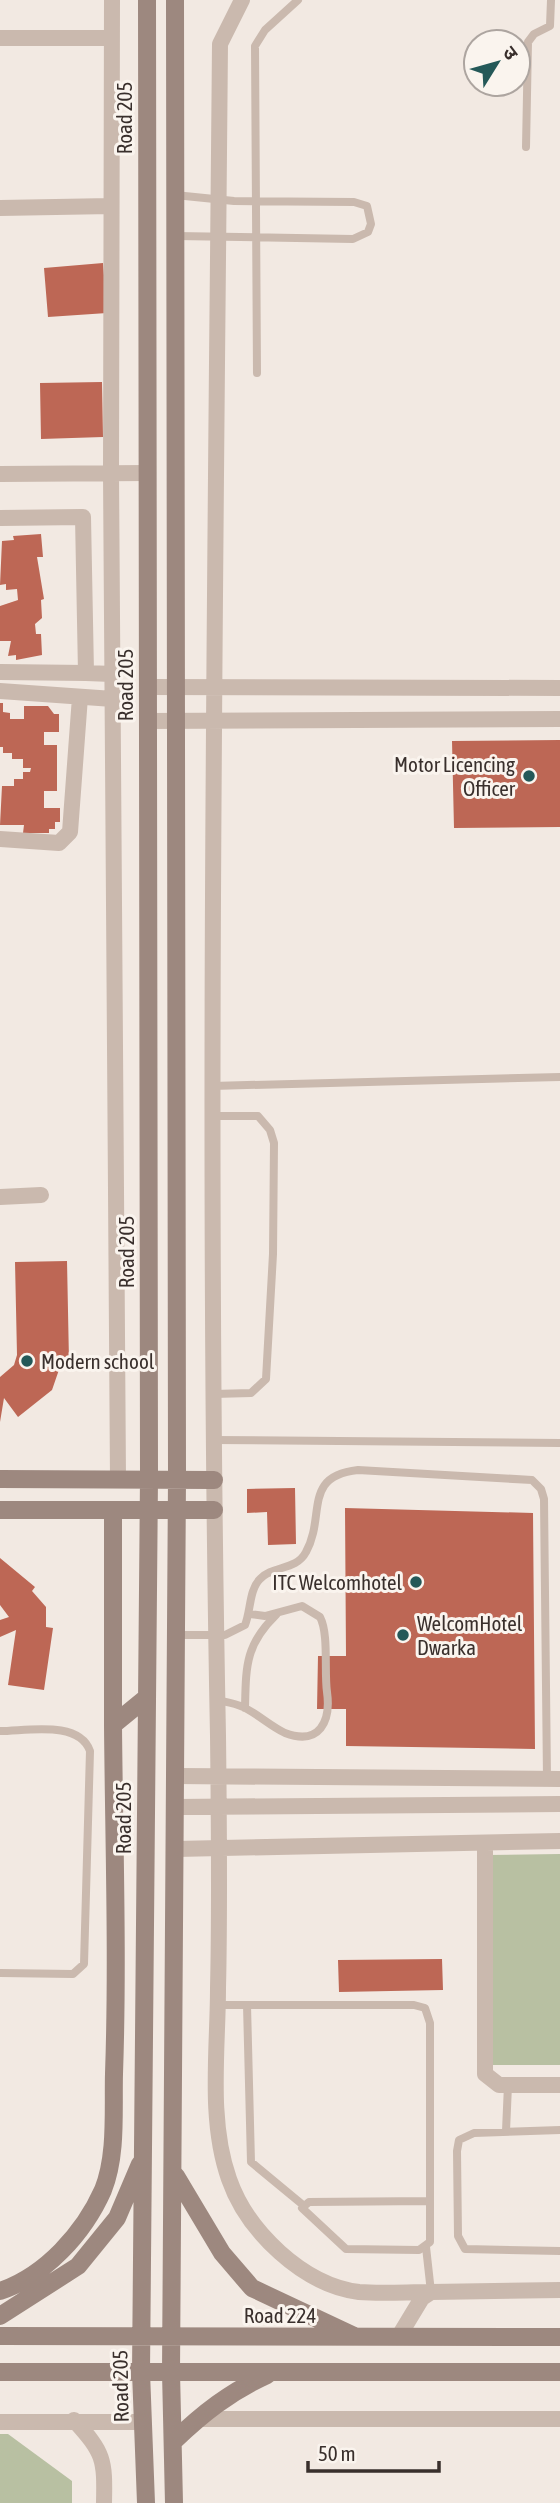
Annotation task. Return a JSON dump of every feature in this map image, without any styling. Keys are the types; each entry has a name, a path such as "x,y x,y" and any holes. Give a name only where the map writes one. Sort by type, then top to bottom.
{"main road":[{"name":"Road 205","path":"146,2503 141,2372 149,1478 147,0"},
{"path":"174,2503 171,2372 177,1478 175,0"},
{"path":"0,1479 214,1480"},
{"path":"0,1510 214,1510"},
{"path":"0,2291 18,2285 37,2273 64,2248 103,2188 111,2157 117,1976 113,1511"},
{"path":"113,1725 146,1698"},
{"path":"0,2316 78,2266 117,2218 144,2154"},
{"path":"174,2172 222,2253 252,2288 360,2338"},
{"name":"Road 224","path":"0,2336 560,2337"},
{"path":"0,2372 560,2372"},
{"path":"174,2441 197,2419 239,2388 273,2372"}],"street":[{"path":"111,0 117,1478"},
{"path":"242,0 226,26 220,44 212,719 214,1636 220,1847 220,2141 230,2182 249,2218 276,2248 319,2282 358,2292 560,2290"},
{"path":"0,38 111,38"},
{"path":"0,208 111,205"},
{"path":"0,474 147,473"},
{"path":"0,518 83,517 86,673"},
{"path":"0,672 112,674"},
{"path":"148,687 560,688"},
{"path":"0,691 113,699"},
{"path":"0,839 59,843 70,832 80,697"},
{"path":"148,721 560,719"},
{"path":"0,1197 41,1195"},
{"path":"176,1776 554,1779"},
{"path":"176,1807 560,1804"},
{"path":"176,1849 560,1842"},
{"path":"485,1844 482,2064 489,2081 508,2085 560,2085"},
{"path":"399,2336 422,2298 431,2291"},
{"path":"197,2419 560,2420"},
{"path":"74,2420 94,2443 105,2464 104,2503"},
{"path":"0,2422 143,2422"}],"lane":[{"path":"257,373 255,46 265,30 298,0"},
{"path":"526,147 528,42 534,34 550,26 551,0"},
{"path":"175,195 219,201 354,202 367,206 372,224 368,232 353,239 255,235 175,236"},
{"path":"212,1086 560,1077"},
{"path":"213,1116 258,1116 270,1130 274,1143 273,1254 266,1379 251,1393 214,1394"},
{"path":"213,1440 560,1443"},
{"path":"176,1635 214,1636 235,1631 245,1625 250,1614 254,1589 260,1579 271,1571 297,1562 306,1553 315,1525 319,1492 328,1479 340,1472 358,1470 531,1480 541,1489 544,1499 554,1779"},
{"path":"217,1700 245,1708 287,1734 314,1733 326,1724 329,1714 324,1677 324,1624 309,1608 294,1606 265,1616 250,1614"},
{"path":"245,1708 247,1667 253,1641 280,1611"},
{"path":"0,1731 69,1731 82,1737 90,1751 84,1964 72,1974 0,1973"},
{"path":"218,2005 414,2005 425,2008 430,2023 430,2242 426,2248 431,2291"},
{"path":"247,2005 251,2162 303,2205 305,2213 346,2249 426,2248"},
{"path":"506,2131 508,2085"},
{"path":"560,2130 474,2133 464,2136 457,2144 461,2244 476,2251 560,2252"},
{"path":"303,2205 309,2202 430,2201"}],"green space":[{"path":"560,1854 560,2065 489,2065 487,1855"},
{"path":"0,2434 8,2434 72,2481 72,2503 0,2503"}],"building":[{"path":"103,263 107,313 48,317 44,268"},
{"path":"102,382 103,437 41,439 40,383"},
{"path":"41,534 43,557 37,557 44,599 41,600 42,618 35,624 36,634 41,634 42,655 16,660 16,655 8,656 11,641 0,641 0,606 18,600 17,589 6,590 6,584 0,585 2,541 14,540 13,536"},
{"path":"0,703 3,703 3,712 10,713 10,719 24,719 24,706 48,706 54,714 59,714 59,732 44,732 44,745 57,745 57,791 44,791 44,808 60,808 60,822 55,822 55,829 49,829 49,833 23,833 24,825 0,825 2,786 14,786 14,779 23,779 23,772 30,772 31,768 23,768 23,759 12,759 12,753 3,753 3,747 0,747"},
{"path":"560,740 560,827 454,828 452,741"},
{"path":"67,1261 69,1361 62,1361 52,1390 18,1417 4,1398 0,1422 0,1377 14,1365 17,1355 15,1262"},
{"path":"295,1488 296,1544 268,1545 267,1512 247,1513 247,1489"},
{"path":"345,1508 533,1513 535,1749 346,1746 346,1709 317,1709 318,1656 346,1656"},
{"path":"0,1558 35,1587 32,1591 46,1607 46,1627 53,1628 44,1690 8,1685 16,1630 0,1637 0,1620 9,1617 0,1605"},
{"path":"442,1959 443,1990 339,1992 338,1960"}],"place":[{"name":"Motor Licencing Officer","path":"529,776"},
{"name":"Modern school","path":"27,1361"},
{"name":"ITC Welcomhotel","path":"416,1582"},
{"name":"WelcomHotel Dwarka","path":"403,1635"}]}
